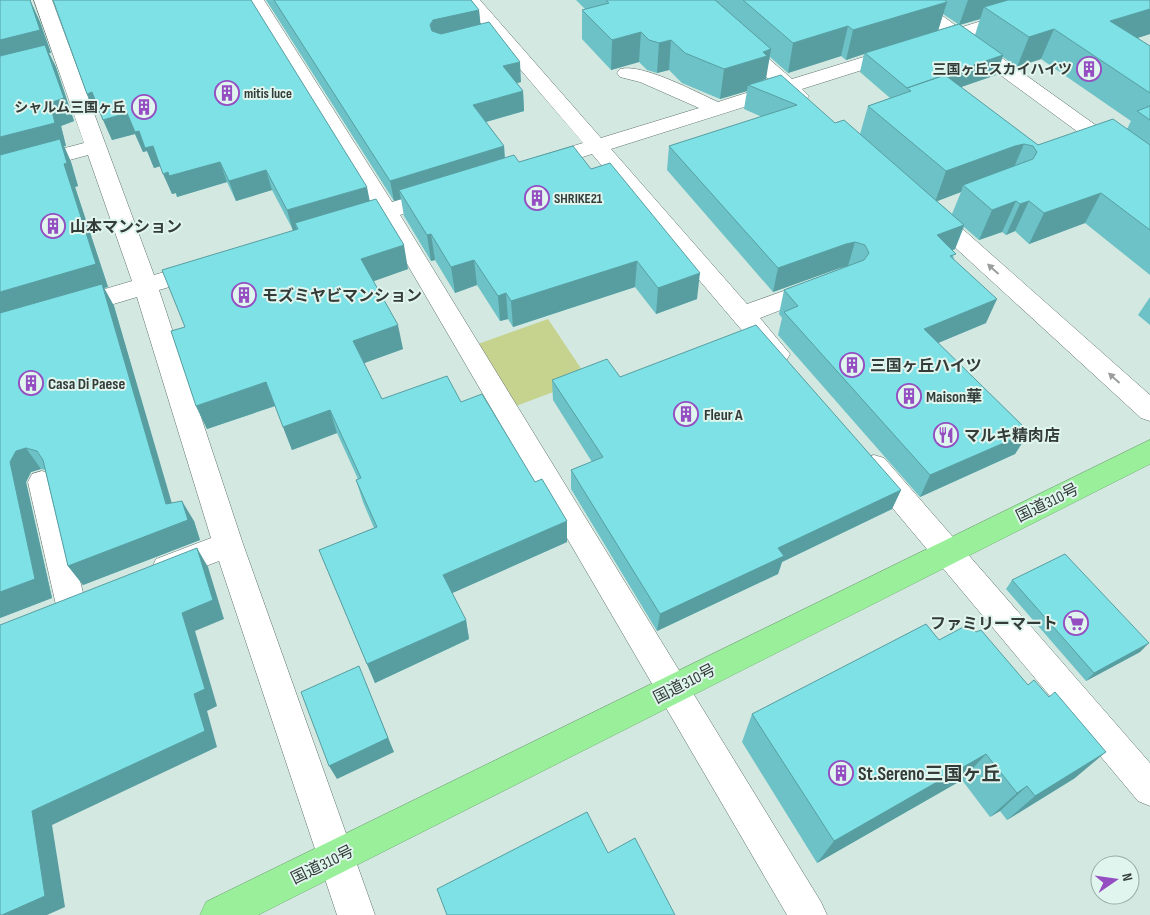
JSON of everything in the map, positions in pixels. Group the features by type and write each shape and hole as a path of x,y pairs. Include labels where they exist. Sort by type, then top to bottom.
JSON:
{"highway":[{"name":"国道310号","path":"219,915 1150,451"}],"street":[{"path":"255,0 387,211 808,915"},
{"path":"470,0 489,34 597,146 794,373"},
{"path":"691,0 816,111"},
{"path":"909,0 1150,174"},
{"path":"520,170 1067,0"},
{"path":"32,1 55,59 96,146 146,287 228,544 356,915"},
{"path":"627,73 647,78 716,108"},
{"path":"0,172 96,146"},
{"path":"332,229 454,191"},
{"path":"933,207 1150,410"},
{"path":"0,329 220,264"},
{"path":"744,314 840,279"},
{"path":"857,446 1150,790"},
{"path":"42,482 71,605"},
{"path":"143,578 228,544"}],"green space":[{"path":"548,319 588,379 516,406 478,344"}],"building":[{"path":"0,0 30,0 40,30 0,40"},
{"path":"53,0 251,0 367,187 287,210 266,170 229,181 220,162 169,176 168,172 163,174 153,146 145,148 139,131 135,132 127,113 103,120 92,92 87,94"},
{"path":"274,0 471,0 479,10 433,20 430,25 432,31 441,34 489,22 520,62 503,66 523,91 473,105 504,146 390,181"},
{"path":"606,0 715,0 771,49 763,52 767,56 724,69 685,53 671,40 659,43 649,40 641,32 612,40 582,10 609,3"},
{"path":"743,0 945,0 947,2 853,30 848,26 793,43"},
{"path":"1008,0 1150,0 1150,9 1110,21 1150,46 1150,93 1054,29 1029,37 984,7"},
{"path":"959,24 1003,55 907,88 865,53"},
{"path":"45,45 64,98 50,103 55,123 0,137 0,56"},
{"path":"781,75 835,123 844,120 964,225 937,235 956,254 950,256 997,299 924,329 1029,432 930,475 784,312 798,306 784,290 864,260 869,253 865,245 855,242 846,244 778,268 669,146 797,105 748,85"},
{"path":"945,75 1038,145 1113,119 1150,145 1150,230 1101,193 1044,213 1029,201 1020,204 1016,201 992,210 963,185 1033,159 1037,152 1033,146 1024,144 1015,146 946,171 868,106 911,91 907,88"},
{"path":"1150,106 1150,120 1137,111"},
{"path":"60,139 67,163 64,164 96,264 0,292 0,155"},
{"path":"573,146 591,169 610,163 700,273 658,288 637,261 511,301 506,293 498,296 474,260 451,267 431,234 427,235 399,190 514,155 519,162"},
{"path":"376,199 404,245 361,259 398,325 353,341 382,399 447,376 461,402 482,394 535,482 542,479 567,521 443,575 466,620 367,664 319,550 377,527 356,480 361,478 330,410 283,427 266,382 196,406 171,331 185,327 162,270 298,229 295,223"},
{"path":"102,284 166,504 182,501 188,520 68,566 43,460 37,451 26,448 16,451 10,462 35,579 0,592 0,313"},
{"path":"756,325 901,490 778,548 784,556 660,614 571,470 603,457 552,380 607,359 620,377"},
{"path":"197,548 213,600 182,613 205,689 194,694 205,731 32,811 45,896 0,915 0,625"},
{"path":"1065,554 1149,643 1094,673 1012,580"},
{"path":"926,624 939,640 969,624 976,632 981,630 1028,685 1034,680 1049,697 1055,692 1106,752 1035,796 1027,786 1017,793 986,754 834,841 752,714"},
{"path":"359,666 388,738 329,766 301,692"},
{"path":"587,812 608,853 635,838 675,915 447,915 437,889"}],"place":[{"name":"三国ヶ丘スカイハイツ","path":"1089,69"},
{"name":"mitis luce","path":"227,93"},
{"name":"シャルム三国ヶ丘","path":"144,107"},
{"name":"SHRIKE21","path":"537,198"},
{"name":"山本マンション","path":"53,226"},
{"name":"モズミヤビマンション","path":"244,295"},
{"name":"三国ヶ丘ハイツ","path":"852,365"},
{"name":"Casa Di Paese","path":"31,383"},
{"name":"Maison華","path":"909,396"},
{"name":"Fleur A","path":"686,414"},
{"name":"マルキ精肉店","path":"946,435"},
{"name":"ファミリーマート","path":"1076,623"},
{"name":"St.Sereno三国ヶ丘","path":"841,773"}]}
